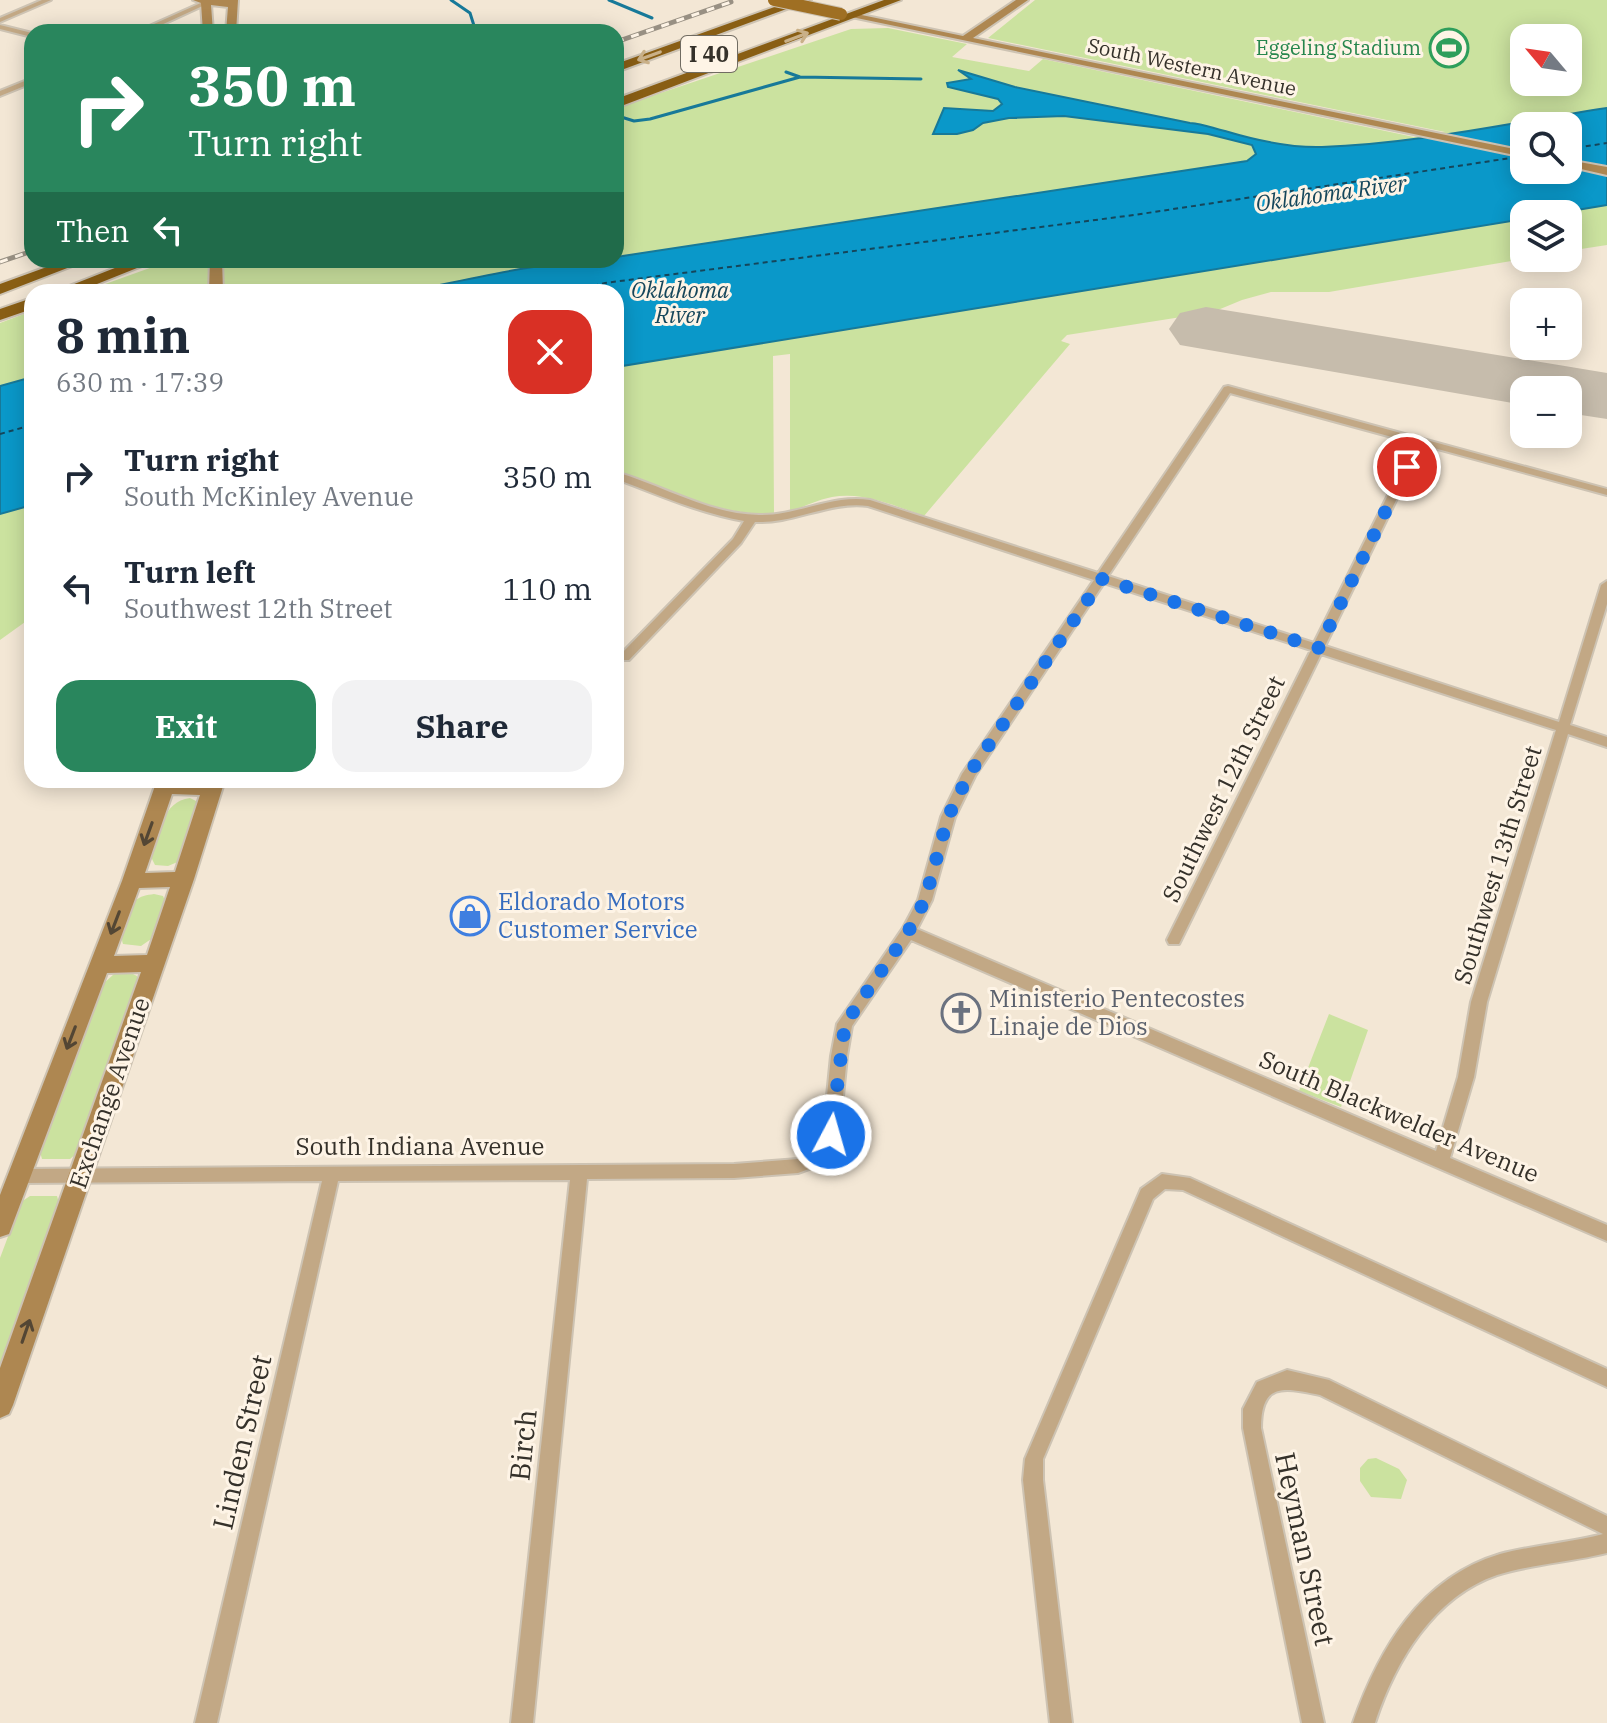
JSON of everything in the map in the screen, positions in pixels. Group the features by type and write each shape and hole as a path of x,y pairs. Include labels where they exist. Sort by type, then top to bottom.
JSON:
{"highway":[{"name":"I 40","path":"624,65 805,0"},
{"path":"802,19 895,0"},
{"path":"624,101 845,11"},
{"path":"0,289 58,268"},
{"path":"84,284 127,268"},
{"path":"0,315 24,306"}],"main road":[{"name":"South Western Avenue","path":"774,0 845,11 1510,151"},
{"path":"971,40 999,24 1004,15 1023,0"},
{"path":"207,24 206,1 233,2 232,24"},
{"path":"1582,166 1607,171"},
{"path":"0,1226 165,788"},
{"name":"Exchange Avenue","path":"0,1404 155,963 213,788"},
{"path":"132,881 184,879"},
{"path":"99,965 155,963"}],"street":[{"path":"0,20 48,0"},
{"path":"157,24 206,1"},
{"path":"0,27 24,33"},
{"path":"0,94 24,84"},
{"path":"908,932 925,900 948,817 969,774 1228,389 1607,492"},
{"name":"Southwest 12th Street","path":"1174,940 1420,441"},
{"path":"624,478 716,511 751,519 792,516 834,501 864,502 1607,742"},
{"path":"625,657 737,541 751,519"},
{"name":"Southwest 13th Street","path":"1441,1161 1466,1077 1479,1002 1607,585"},
{"name":"South Indiana Avenue","path":"19,1176 579,1172 790,1168 805,1164 817,1155 831,1135 845,1024 908,932"},
{"name":"South Blackwelder Avenue","path":"908,932 1607,1233"},
{"name":"Birch","path":"522,1723 579,1172"},
{"name":"Linden Street","path":"206,1723 332,1173"},
{"path":"1061,1723 1033,1480 1034,1459 1147,1194 1162,1181 1184,1183 1607,1378"},
{"name":"Heyman Street","path":"1313,1723 1252,1428 1252,1409 1264,1388 1287,1379 1322,1386 1607,1526"},
{"path":"1364,1723 1381,1675 1395,1652 1412,1628 1447,1593 1494,1566 1607,1543"}],"green space":[{"path":"1035,0 1607,0 1607,245 1582,249 1582,200 1510,200 1510,261 1329,292 1271,292 1213,312 1067,335 1061,341 1070,344 924,516 879,500 855,496 832,497 790,511 790,354 773,356 774,513 734,511 714,506 624,474 624,284 105,284 150,268 624,268 624,105 851,29 888,28 967,44 952,57 1029,71 1043,59 1414,137 1445,132 988,38"},
{"path":"24,314 24,623 0,640 0,323"},
{"path":"190,798 198,802 180,861 168,866 155,865 151,857 167,812 181,800"},
{"path":"154,894 163,896 166,903 154,937 141,946 123,944 123,928 132,905 139,898"},
{"path":"131,973 137,976 137,985 77,1153 70,1159 42,1159 40,1152 103,984 114,974"},
{"path":"1329,1014 1368,1030 1341,1107 1299,1091"},
{"path":"30,1196 57,1196 59,1203 0,1368 0,1258 21,1202"},
{"path":"1376,1458 1399,1469 1407,1480 1401,1499 1371,1497 1360,1481 1360,1468 1368,1459"}],"water":[{"name":"Oklahoma River","path":"958,70 1015,87 1200,124 1261,140 1310,147 1429,137 1510,124 1510,184 1582,184 1582,112 1607,108 1607,205 1582,209 1582,200 1510,200 1510,221 624,366 624,284 445,284 526,268 624,268 624,256 1247,161 1256,154 1252,145 1208,134 1064,116 1009,118 983,123 973,130 957,134 933,134 944,108 993,111 1002,104 998,99 948,87 947,83 971,79"},
{"path":"24,379 24,507 0,514 0,386"}],"waterway":[{"path":"451,0 470,13 473,24"},
{"path":"609,0 652,18"},
{"path":"786,72 800,77"},
{"path":"624,118 634,121 650,119 800,77"},
{"path":"800,77 921,79"}],"ferry route":[{"path":"1582,147 1607,143"},
{"path":"601,284 1134,215 1510,158"},
{"path":"0,434 24,427"}],"runway":[{"path":"1206,329 1607,396"}],"railway":[{"path":"624,39 731,2"},
{"path":"0,262 24,254"}],"place":[{"name":"Eggeling Stadium","path":"1449,48"},
{"name":"Eldorado Motors Customer Service","path":"470,916"},
{"name":"Ministerio Pentecostes Linaje de Dios","path":"961,1013"}],"route":[{"path":"831,1135 845,1024 908,932 925,900 948,817 969,774 1102,579 1319,648 1407,467"}]}
